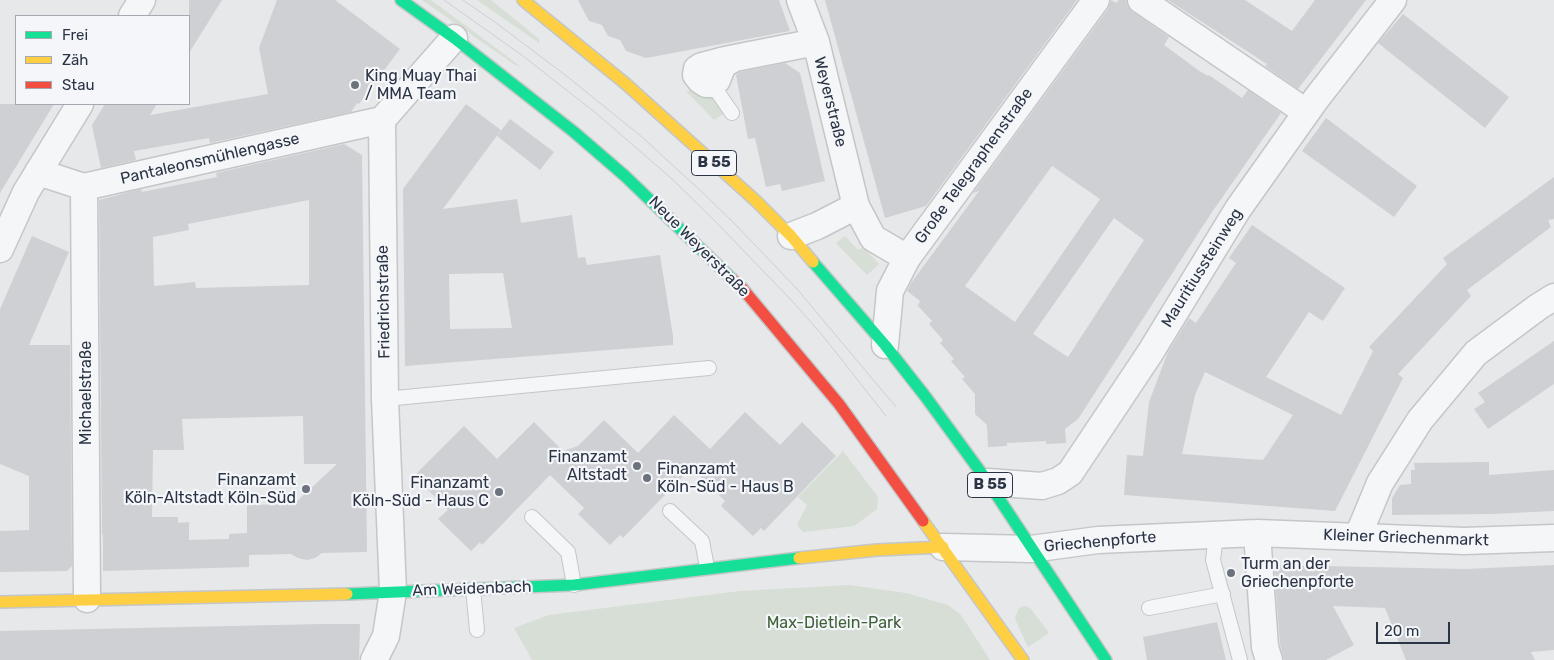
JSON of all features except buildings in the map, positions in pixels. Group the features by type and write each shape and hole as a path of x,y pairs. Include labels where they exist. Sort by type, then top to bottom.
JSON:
{"main road":[{"name":"Neue Weyerstraße","path":"401,0 454,38 574,132 626,176 742,288 840,404 1023,660"},
{"name":"B 55","path":"523,0 626,84 756,201 791,236 885,345 925,396 988,482 1106,660"},
{"name":"Am Weidenbach","path":"0,602 292,596 574,585 707,567 877,550 943,547"}],"street":[{"path":"133,15 142,0"},
{"name":"Weyerstraße","path":"800,0 816,42 856,206 873,238 907,258"},
{"name":"Große Telegraphenstraße","path":"885,345 890,291 907,258 1096,0"},
{"path":"1141,0 1306,112"},
{"name":"Mauritiussteinweg","path":"988,482 1042,486 1058,481 1070,473 1150,353 1238,209 1306,112 1393,0"},
{"path":"382,120 454,38"},
{"path":"697,78 697,69 702,66 816,42"},
{"path":"2,242 32,182 79,105"},
{"name":"Pantaleonsmühlengasse","path":"84,187 382,120"},
{"name":"Friedrichstraße","path":"374,660 386,636 393,592 385,399 382,120"},
{"path":"0,198 32,182 84,187"},
{"name":"Michaelstraße","path":"84,187 87,599"},
{"path":"791,236 817,226 856,206"},
{"path":"1358,536 1380,483 1420,420 1476,352 1554,297"},
{"path":"1257,533 1265,647 1269,660"},
{"name":"Griechenpforte","path":"943,547 1031,548 1098,540 1257,533"},
{"name":"Kleiner Griechenmarkt","path":"1257,533 1464,541 1554,538"}],"lane":[{"path":"697,78 732,113"},
{"path":"385,399 709,368"},
{"path":"670,511 702,541 707,567"},
{"path":"532,517 568,552 574,585"},
{"path":"1216,535 1213,560 1240,660"},
{"path":"473,589 477,630"},
{"path":"1150,608 1223,594"}],"green space":[{"path":"422,0 431,0 520,66 515,65"},
{"path":"477,0 491,0 539,39 539,43"},
{"path":"697,90 711,96 725,113 714,120 686,91"},
{"path":"845,236 858,250 863,247 879,264 867,275 836,243"},
{"path":"843,451 878,497 877,509 854,526 803,532 797,525 807,505 798,497"},
{"name":"Max-Dietlein-Park","path":"849,585 906,593 948,605 961,615 990,660 532,660 514,628 549,615 740,591"},
{"path":"1025,606 1030,608 1049,633 1028,647 1015,619 1018,610"}],"tram line":[{"path":"444,0 523,56 597,114 671,178 794,303 823,336 886,416"},
{"path":"463,0 569,78 642,137 703,193 797,289 896,407"}],"traffic: fast":[{"path":"401,0 454,38 574,132 625,176 732,279"},
{"path":"813,262 885,345 925,396 988,482 1106,660"},
{"path":"347,594 574,585 799,558"}],"traffic: slow":[{"path":"523,0 626,84 756,201 791,236 813,262"},
{"path":"923,521 1023,660"},
{"path":"799,558 877,550 943,547"},
{"path":"0,602 347,594"}],"traffic: jam":[{"path":"732,279 742,288 839,404 923,521"}],"place":[{"name":"King Muay Thai / MMA Team","path":"355,85"},
{"name":"Finanzamt Altstadt","path":"637,466"},
{"name":"Finanzamt Köln-Süd - Haus B","path":"647,478"},
{"name":"Finanzamt Köln-Altstadt Köln-Süd","path":"306,489"},
{"name":"Finanzamt Köln-Süd - Haus C","path":"499,492"},
{"name":"Turm an der Griechenpforte","path":"1231,573"}]}
